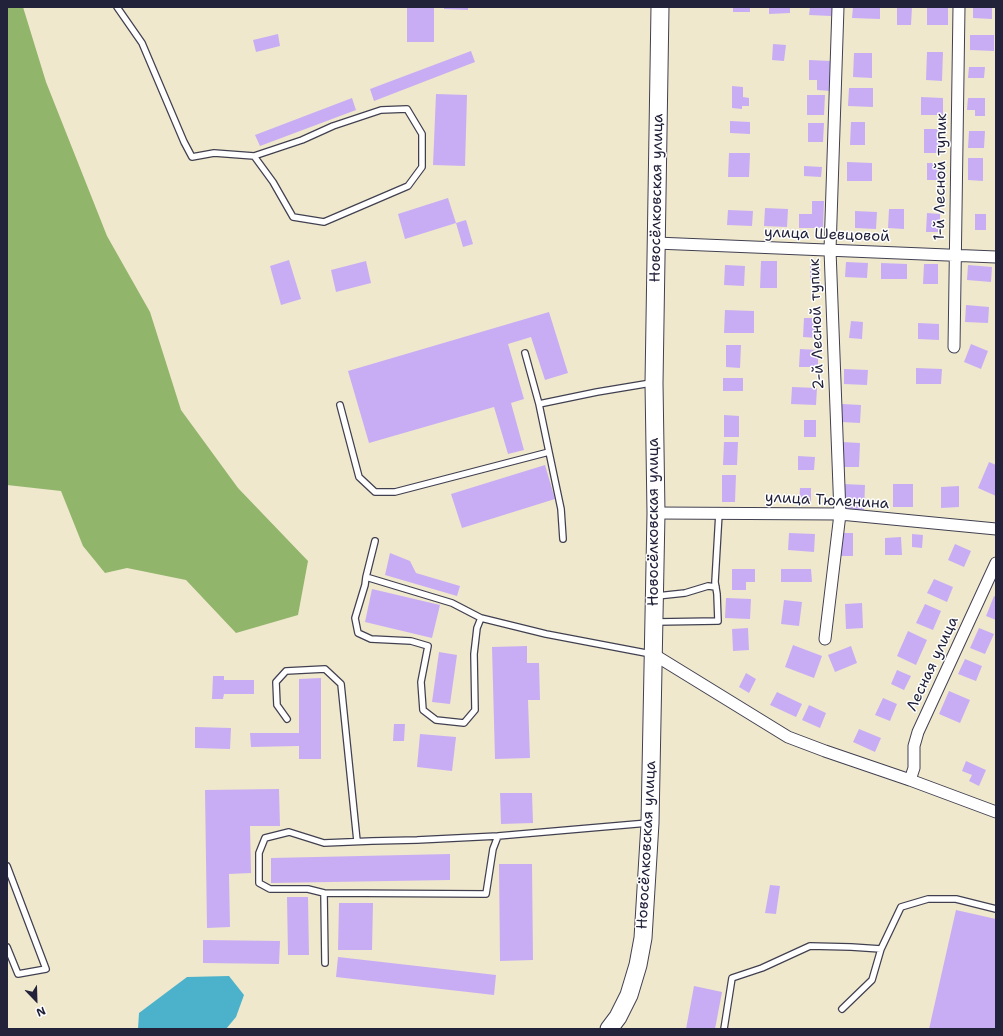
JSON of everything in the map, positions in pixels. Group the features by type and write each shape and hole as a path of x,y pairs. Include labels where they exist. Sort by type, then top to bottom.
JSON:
{"main road":[{"name":"Новосёлковская улица","path":"609,1029 618,1017 629,995 638,965 643,938 650,823 656,513 654,382 660,7"}],"street":[{"name":"2-й Лесной тупик","path":"825,639 840,514 830,250 838,7"},
{"name":"1-й Лесной тупик","path":"954,347 959,7"},
{"name":"улица Шевцовой","path":"656,243 996,257"},
{"name":"улица Тюленина","path":"656,513 840,514 996,529"},
{"name":"Лесная улица","path":"910,780 914,768 914,746 918,732 996,563"},
{"path":"653,654 788,737 996,812"}],"lane":[{"path":"117,7 142,43 184,142 192,156 214,153 254,156 302,140 333,126 381,110 407,109 422,134 422,167 408,186 324,222 293,217 273,182 254,156"},
{"path":"525,353 539,404 561,509 563,539"},
{"path":"539,404 654,382"},
{"path":"340,405 359,477 375,492 394,492 549,452"},
{"path":"654,622 718,620 715,582 719,513"},
{"path":"375,541 365,585 355,618 358,634 371,639 411,641 428,646 421,682 423,710 436,720 464,724 475,710 474,654 477,628 481,618"},
{"path":"366,577 452,603 481,618 546,634 653,654"},
{"path":"654,596 685,593 708,586 716,587"},
{"path":"287,719 277,706 276,682 286,671 325,669 341,684 357,841"},
{"path":"498,836 493,849 486,894 324,893 308,889 270,889 260,883 259,853 265,838 289,832 324,843 498,836 650,823"},
{"path":"7,866 46,969 18,974 7,947"},
{"path":"324,893 325,963"},
{"path":"842,1009 872,980 880,949 901,907 928,899 956,899 996,909"},
{"path":"724,1029 732,978 762,968 810,946 880,949"}],"green space":[{"path":"7,7 23,7 46,82 107,236 150,312 181,410 238,488 308,561 298,615 236,633 186,580 127,568 105,573 83,546 61,491 7,485"}],"water":[{"path":"229,976 244,995 236,1017 226,1029 138,1029 139,1013 187,977"}],"building":[{"path":"407,7 434,7 434,42 407,42"},
{"path":"444,7 468,7 468,10 444,9"},
{"path":"733,7 750,7 750,12 733,12"},
{"path":"769,7 790,7 790,13 769,14"},
{"path":"810,7 832,7 831,16 809,15"},
{"path":"853,7 880,7 880,19 852,18"},
{"path":"897,7 912,7 911,25 897,25"},
{"path":"927,7 948,7 948,25 927,25"},
{"path":"973,8 992,8 992,19 973,18"},
{"path":"278,34 280,46 256,52 253,40"},
{"path":"970,35 994,35 994,51 970,50"},
{"path":"773,44 786,45 784,61 772,60"},
{"path":"471,51 475,62 374,101 370,89"},
{"path":"927,52 943,52 942,81 926,80"},
{"path":"854,53 872,53 872,78 853,77"},
{"path":"809,60 831,61 830,91 817,90 817,80 809,80"},
{"path":"969,67 985,67 984,78 968,78"},
{"path":"732,86 743,87 743,97 749,98 749,106 742,106 742,109 732,108"},
{"path":"849,88 873,88 873,107 848,106"},
{"path":"436,94 467,95 465,166 433,165"},
{"path":"807,95 825,95 824,115 807,115"},
{"path":"921,97 943,98 943,115 921,115"},
{"path":"352,98 356,110 260,146 255,135"},
{"path":"968,98 985,98 985,116 975,116 975,110 967,110"},
{"path":"730,121 750,122 750,134 730,133"},
{"path":"851,122 865,122 865,145 850,145"},
{"path":"808,123 824,123 823,142 808,142"},
{"path":"924,129 942,129 941,153 924,153"},
{"path":"969,131 985,131 984,148 968,148"},
{"path":"729,153 750,153 749,177 728,177"},
{"path":"968,158 983,158 983,181 968,180"},
{"path":"847,162 872,163 872,181 847,181"},
{"path":"927,163 942,163 942,180 927,180"},
{"path":"804,166 822,167 821,177 804,176"},
{"path":"448,198 456,223 405,239 398,214"},
{"path":"812,201 824,201 823,228 799,228 799,214 812,214"},
{"path":"765,208 788,209 787,227 764,226"},
{"path":"889,209 904,209 904,229 888,228"},
{"path":"728,210 753,211 752,226 727,225"},
{"path":"855,211 877,212 876,229 855,228"},
{"path":"927,213 940,214 940,232 926,232"},
{"path":"975,214 986,214 986,230 975,230"},
{"path":"466,220 473,244 463,247 456,223"},
{"path":"289,260 301,299 281,305 270,266"},
{"path":"366,261 371,283 336,292 331,270"},
{"path":"761,261 777,261 777,288 760,288"},
{"path":"846,262 868,263 867,278 845,277"},
{"path":"881,263 907,264 907,279 881,279"},
{"path":"810,264 820,264 820,280 810,280"},
{"path":"924,264 938,264 938,284 923,284"},
{"path":"725,265 745,266 744,286 724,285"},
{"path":"968,265 992,267 991,282 967,280"},
{"path":"966,305 989,307 988,323 965,322"},
{"path":"725,310 754,311 754,333 724,333"},
{"path":"549,312 568,373 545,380 531,337 508,344 524,399 511,403 524,450 508,454 494,407 369,443 348,371"},
{"path":"804,318 818,318 817,338 803,337"},
{"path":"851,321 863,322 862,339 849,338"},
{"path":"918,323 939,324 939,340 918,339"},
{"path":"971,344 988,351 981,369 964,362"},
{"path":"726,345 741,345 740,368 726,367"},
{"path":"800,349 818,350 818,367 799,367"},
{"path":"916,368 942,369 941,384 916,384"},
{"path":"844,369 868,370 867,385 844,384"},
{"path":"723,378 743,378 743,391 723,391"},
{"path":"792,387 817,388 816,405 791,404"},
{"path":"842,404 861,405 860,423 841,422"},
{"path":"724,415 739,416 739,437 724,437"},
{"path":"804,420 816,420 816,437 804,437"},
{"path":"724,442 738,442 737,465 723,465"},
{"path":"842,442 860,443 859,467 841,467"},
{"path":"798,456 815,457 814,470 798,470"},
{"path":"989,462 996,465 996,496 978,488"},
{"path":"545,465 555,499 462,528 451,494"},
{"path":"722,475 736,475 735,502 722,502"},
{"path":"843,484 865,485 864,511 842,510"},
{"path":"893,484 913,484 913,507 893,507"},
{"path":"959,486 959,507 941,508 941,487"},
{"path":"800,488 811,488 811,505 799,505"},
{"path":"789,533 815,534 814,552 788,550"},
{"path":"839,533 853,533 853,556 839,556"},
{"path":"912,534 923,535 922,548 912,547"},
{"path":"901,537 902,555 885,555 885,538"},
{"path":"955,544 971,551 964,567 948,560"},
{"path":"390,553 410,561 416,573 460,586 457,596 385,575"},
{"path":"732,569 755,569 755,582 746,582 746,590 732,590"},
{"path":"781,569 811,569 812,582 781,582"},
{"path":"934,579 953,587 947,602 927,593"},
{"path":"372,589 440,605 432,638 365,622"},
{"path":"994,596 996,597 996,620 986,616"},
{"path":"726,598 751,599 750,619 725,618"},
{"path":"784,600 802,602 799,626 781,624"},
{"path":"862,603 863,628 846,629 845,604"},
{"path":"925,604 941,611 933,630 916,623"},
{"path":"748,628 749,650 733,651 732,629"},
{"path":"979,628 994,634 985,654 970,648"},
{"path":"908,631 927,640 916,665 897,656"},
{"path":"793,645 822,656 814,678 785,667"},
{"path":"527,646 527,663 539,663 540,700 528,700 530,758 495,759 492,647"},
{"path":"851,646 857,663 835,672 828,655"},
{"path":"439,652 457,655 450,704 432,702"},
{"path":"965,659 982,666 976,681 958,674"},
{"path":"897,670 911,676 904,690 891,684"},
{"path":"746,673 756,679 749,693 739,687"},
{"path":"213,676 224,676 224,680 254,680 254,694 224,694 223,699 212,699"},
{"path":"321,678 321,759 299,759 299,746 251,747 250,733 299,733 299,679"},
{"path":"949,691 970,700 960,723 939,714"},
{"path":"777,692 802,704 796,717 770,705"},
{"path":"883,698 897,704 890,721 875,715"},
{"path":"809,705 826,713 820,728 802,720"},
{"path":"394,724 405,724 404,741 393,741"},
{"path":"195,727 231,728 230,749 195,748"},
{"path":"859,729 881,738 875,752 853,742"},
{"path":"420,734 456,737 452,771 417,767"},
{"path":"966,761 986,770 979,786 969,781 972,775 962,771"},
{"path":"279,789 280,826 250,826 251,873 229,874 230,927 207,928 205,790"},
{"path":"500,793 532,793 533,823 501,824"},
{"path":"450,854 450,880 271,883 271,858"},
{"path":"499,864 532,864 533,960 500,961"},
{"path":"770,885 780,886 776,914 765,913"},
{"path":"287,897 308,897 309,955 288,955"},
{"path":"339,903 373,903 372,950 338,950"},
{"path":"956,910 996,919 996,1029 929,1029"},
{"path":"203,940 280,941 279,964 203,963"},
{"path":"338,957 496,975 494,995 336,977"},
{"path":"694,986 722,992 715,1029 686,1029"}]}
